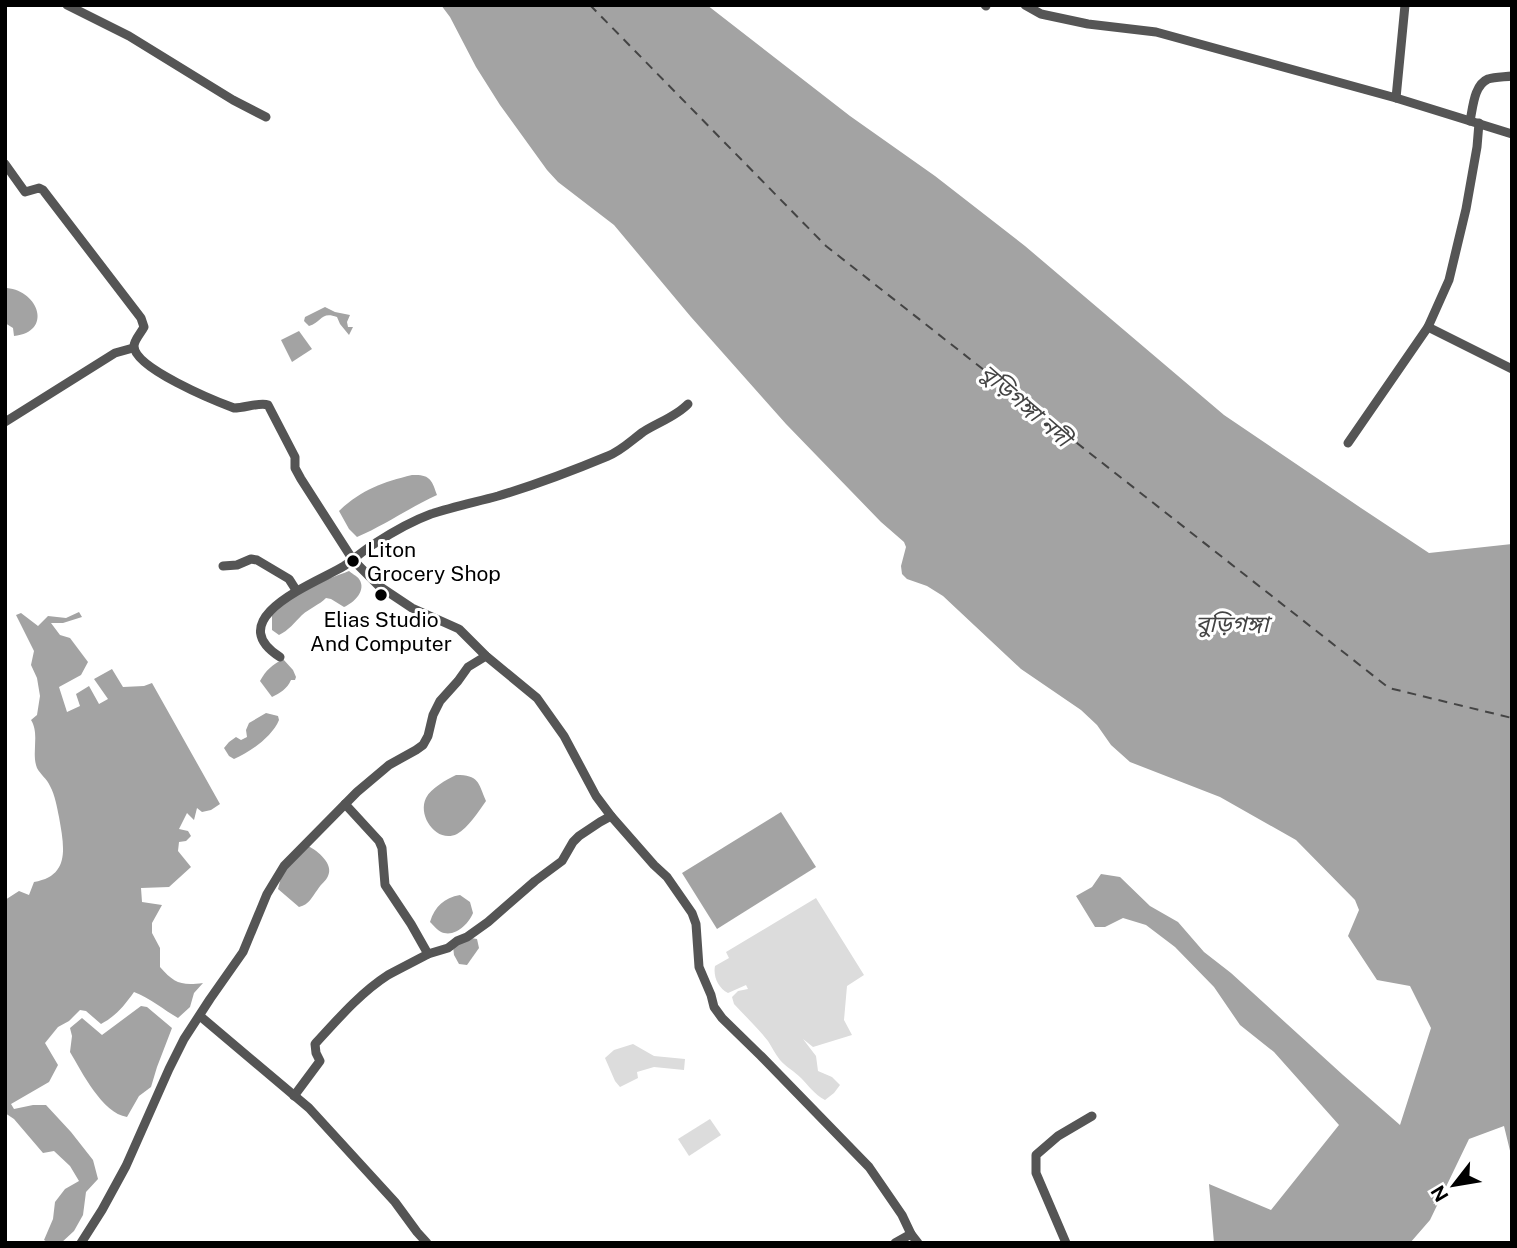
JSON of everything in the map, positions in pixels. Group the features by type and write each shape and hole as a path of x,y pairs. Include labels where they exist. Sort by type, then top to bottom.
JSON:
{"street":[{"path":"67,5 129,36 233,100 266,117"},
{"path":"1025,5 1041,14 1088,24 1156,32 1396,98 1512,134"},
{"path":"1396,98 1405,5"},
{"path":"1348,443 1428,327 1449,280 1477,147 1476,93 1480,85 1488,79 1512,76"},
{"path":"5,164 25,192 39,188 43,190 141,318 144,327 133,348 137,355 159,373 218,402 234,408 264,403 268,405 295,457 295,468 300,479 353,560 387,592 412,608 459,629 486,656 537,698 564,736 588,783 611,816 653,865 667,877 691,913 696,924 699,967 714,1007 869,1167 918,1243"},
{"path":"1428,327 1512,369"},
{"path":"5,422 115,353 133,348"},
{"path":"280,657 272,652 261,637 260,630 272,607 296,590 334,572 374,544 430,514 521,488 610,456 688,404"},
{"path":"223,566 257,560 289,579 296,590"},
{"path":"81,1243 103,1210 126,1166 184,1039 243,952 267,894 284,866 345,804 389,765 422,745 428,736 440,701 468,667 486,656"},
{"path":"345,804 379,841 385,885 428,954"},
{"path":"294,1096 320,1062 315,1044 367,991 387,976 428,954 449,948 488,922 562,861 579,836 611,816"},
{"path":"200,1016 309,1108 395,1202 427,1243"},
{"path":"1066,1243 1035,1173 1036,1155 1058,1136 1092,1116"},
{"path":"895,1243 911,1234"}],"shaded area":[{"path":"816,898 864,975 847,986 844,1020 852,1035 813,1047 803,1039 816,1056 818,1071 832,1077 840,1085 825,1100 778,1058 764,1036 734,1004 732,997 738,991 748,989 746,985 728,993 719,985 715,970 715,966 729,958 726,952"},
{"path":"633,1044 654,1056 685,1059 684,1070 654,1067 637,1072 638,1078 620,1087 605,1058 614,1050"},
{"path":"710,1119 721,1135 689,1156 678,1139"}],"water":[{"name":"বুড়িগঙ্গা","path":"441,5 707,5 1025,246 1224,415 1361,508 1429,553 1512,544 1512,1159 1504,1126 1469,1139 1430,1220 1410,1243 1214,1243 1209,1184 1271,1210 1339,1125 1274,1052 1240,1025 1214,987 1175,947 1146,925 1123,918 1105,927 1095,927 1076,896 1092,887 1101,874 1120,877 1150,906 1178,922 1204,952 1231,973 1400,1125 1431,1028 1410,986 1377,980 1348,936 1359,910 1355,900 1296,840 1220,797 1130,762 1111,745 1097,725 1081,710 1021,669 943,596 902,574 901,566 906,547 904,542 881,522 786,424 614,225 558,182 547,170 500,105"},
{"path":"7,288 27,296 34,303 37,320 34,327 26,333 14,336 13,328 5,323"},
{"path":"325,307 350,315 348,327 353,327 349,335 337,317 328,315 309,326 304,321 305,317"},
{"path":"299,331 312,349 292,362 281,340"},
{"path":"412,475 429,479 437,495 357,537 349,529 339,511 347,504 373,488"},
{"path":"349,571 361,583 360,592 352,602 344,607 326,598 283,633 279,635 272,630 272,613 288,599"},
{"path":"79,612 82,617 63,623 51,623 60,635 70,638 88,662 81,675 59,687 67,712 80,706 76,694 89,686 99,704 108,699 94,679 112,669 123,687 152,683 220,804 202,812 197,808 194,820 187,813 179,829 188,831 191,836 186,841 179,842 178,851 191,867 169,887 141,888 142,902 162,905 152,923 152,933 160,948 160,967 178,982 203,983 194,993 190,1007 178,1018 134,992 111,1018 101,1024 86,1011 80,1010 58,1027 45,1043 58,1065 49,1082 11,1104 14,1109 46,1105 93,1160 98,1179 86,1192 83,1215 74,1231 61,1243 49,1243 44,1240 53,1219 55,1202 65,1189 79,1181 70,1166 54,1151 43,1153 14,1119 5,1113 5,900 19,891 29,895 34,882 46,879 54,873 62,858 63,849 55,797 35,762 35,731 31,720 37,715 40,696 37,678 31,665 34,651 16,615 21,613 38,626 48,616 66,618"},
{"path":"283,659 296,677 272,697 260,681 270,668"},
{"path":"266,713 278,716 279,720 271,732 247,752 234,759 229,756 224,748 229,742 236,737 241,740 247,737 249,723"},
{"path":"456,775 469,776 477,781 486,801 461,831 450,836 442,835 431,827 424,813 424,805 431,791"},
{"path":"781,812 816,867 717,929 682,873"},
{"path":"308,846 324,858 329,871 310,900 299,907 278,889 283,870"},
{"path":"460,895 470,902 473,913 458,931 442,932 430,922 432,916 437,907 449,898"},
{"path":"471,938 477,939 479,948 467,965 459,964 453,946"},
{"path":"141,1006 147,1007 172,1028 151,1087 139,1096 127,1117 109,1108 87,1080 70,1052 70,1028 82,1018 102,1035"}],"ferry route":[{"path":"590,5 826,246 1389,688 1512,718"}],"place":[{"name":"Liton Grocery Shop","path":"353,561"},
{"name":"Elias Studio And Computer","path":"381,595"}],"water label":[{"name":"বুড়িগঙ্গা নদী","path":"1026,405"}]}
